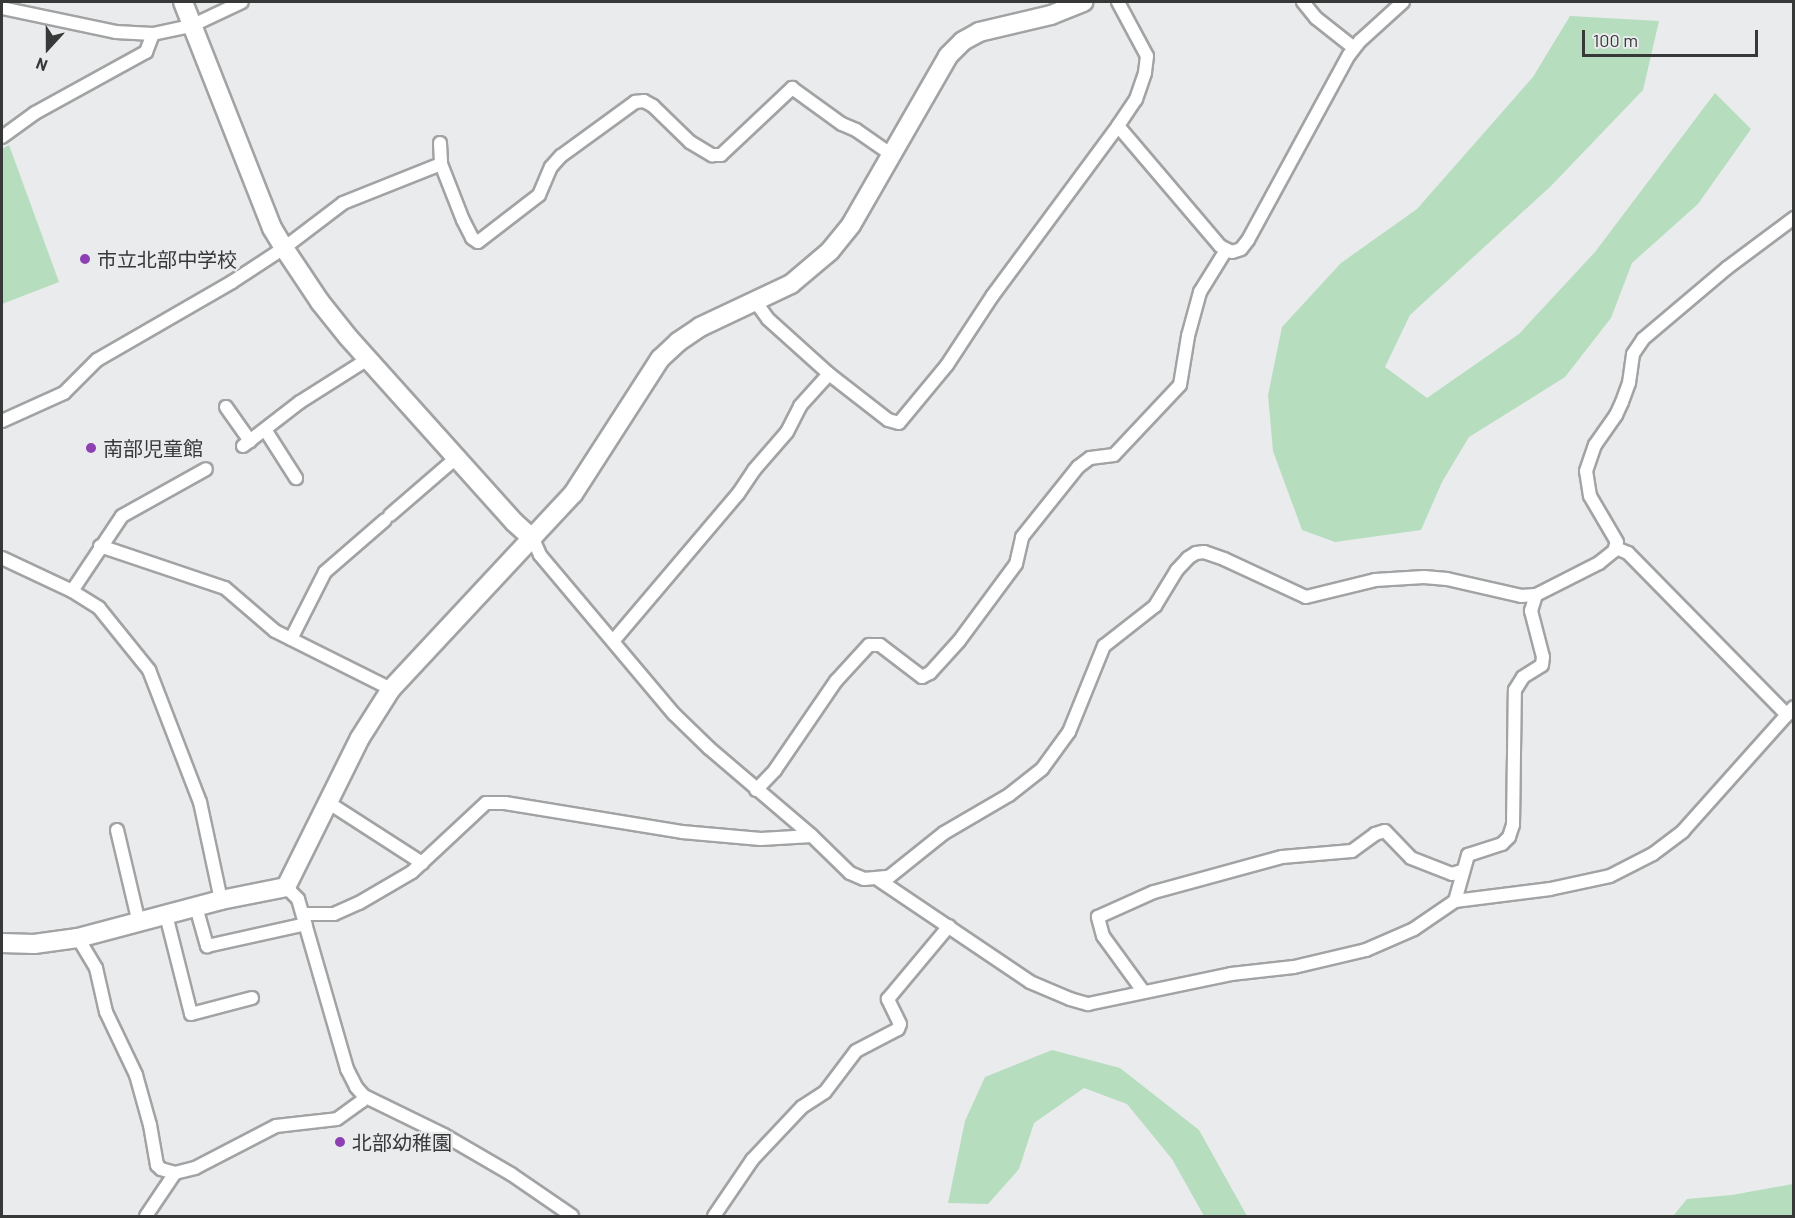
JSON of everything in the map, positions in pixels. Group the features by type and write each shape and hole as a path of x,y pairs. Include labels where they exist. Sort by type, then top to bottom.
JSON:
{"street":[{"path":"183,2 272,228 320,302 456,459 533,539 540,555 614,640 674,714 756,790 812,836 850,873 864,879 879,880 898,872 944,833 1009,795 1042,769 1069,732 1104,646 1149,612 1177,570 1188,558 1197,553 1204,552 1224,558 1306,597 1315,597 1376,580 1424,577 1447,579 1521,596 1536,595 1599,563 1616,548 1617,538 1590,496 1586,471 1595,445 1616,415 1622,402 1629,383 1633,354 1643,339 1727,268 1794,218"},
{"path":"2,8 116,32 153,34 191,26 242,2"},
{"path":"286,887 360,738 391,689 573,494 660,359 678,342 700,327 791,284 830,251 850,225 948,56 963,41 979,32 1051,15 1084,2"},
{"path":"755,301 768,319 829,374 888,420 894,423 904,420 947,365 993,295 1118,126 1138,92 1147,56 1118,2"},
{"path":"1304,2 1316,18 1354,48"},
{"path":"1118,126 1226,249 1236,252 1248,240 1354,48 1402,2"},
{"path":"2,137 35,113 146,52 153,34"},
{"path":"440,143 441,164 463,220 472,238 478,242 539,195 551,167 561,156 635,102 644,101 653,106 690,142 712,155 721,155 792,88 842,124 892,155"},
{"path":"2,421 64,393 97,360 232,282 284,248 343,203 441,164"},
{"path":"756,790 776,770 836,681 869,645 880,645 922,677 930,673 959,641 1016,564 1022,537 1077,467 1090,458 1114,455 1180,385 1188,336 1200,292 1226,249"},
{"path":"226,407 246,444 266,431 300,402 368,359"},
{"path":"614,640 738,494 754,470 787,432 800,406 829,374"},
{"path":"266,431 296,478"},
{"path":"291,639 325,572 456,459"},
{"path":"72,591 122,516 206,469"},
{"path":"100,546 225,588 275,630 391,689"},
{"path":"879,880 1030,982 1088,1004 1231,974 1294,967 1366,950 1414,929 1455,901 1587,882 1610,876 1653,854 1683,831 1790,711 1628,553 1616,548"},
{"path":"2,558 72,591 99,608 149,670 200,802 221,900"},
{"path":"1455,901 1468,855 1502,844 1509,837 1513,825 1515,690 1523,677 1542,665 1543,657 1531,612 1536,595"},
{"path":"196,907 207,946 342,910 412,872 486,802 505,803 682,832 761,840 812,836"},
{"path":"328,803 422,863"},
{"path":"117,830 139,923"},
{"path":"1143,991 1103,936 1098,917 1154,892 1282,857 1352,851 1375,834 1385,831 1411,858 1452,874 1462,871"},
{"path":"2,943 34,944 78,938 221,900 286,887"},
{"path":"286,887 298,899 347,1069 356,1087 364,1096 444,1135 511,1174 572,1216"},
{"path":"166,915 191,1014 252,998"},
{"path":"714,1216 752,1160 802,1107 825,1092 856,1051 898,1029 900,1024 888,999 949,926"},
{"path":"78,938 96,968 106,1012 136,1075 158,1165 175,1173 195,1168 276,1126 337,1119 362,1101 364,1096"},
{"path":"146,1216 175,1173"}],"green space":[{"path":"1570,16 1659,21 1643,90 1551,186 1410,315 1385,367 1427,398 1519,334 1595,252 1715,93 1751,129 1698,204 1632,263 1611,318 1565,377 1469,437 1442,482 1421,530 1335,542 1302,530 1273,451 1268,395 1282,327 1341,263 1417,209 1533,77"},
{"path":"9,145 59,282 2,304 2,149"},
{"path":"1052,1050 1120,1068 1199,1130 1247,1216 1204,1216 1172,1159 1127,1104 1084,1088 1034,1123 1019,1169 988,1204 948,1203 965,1121 985,1077"},
{"path":"1793,1184 1793,1216 1673,1216 1687,1199 1732,1195"}],"place":[{"name":"市立北部中学校","path":"85,259"},
{"name":"南部児童館","path":"91,448"},
{"name":"北部幼稚園","path":"340,1142"}]}
